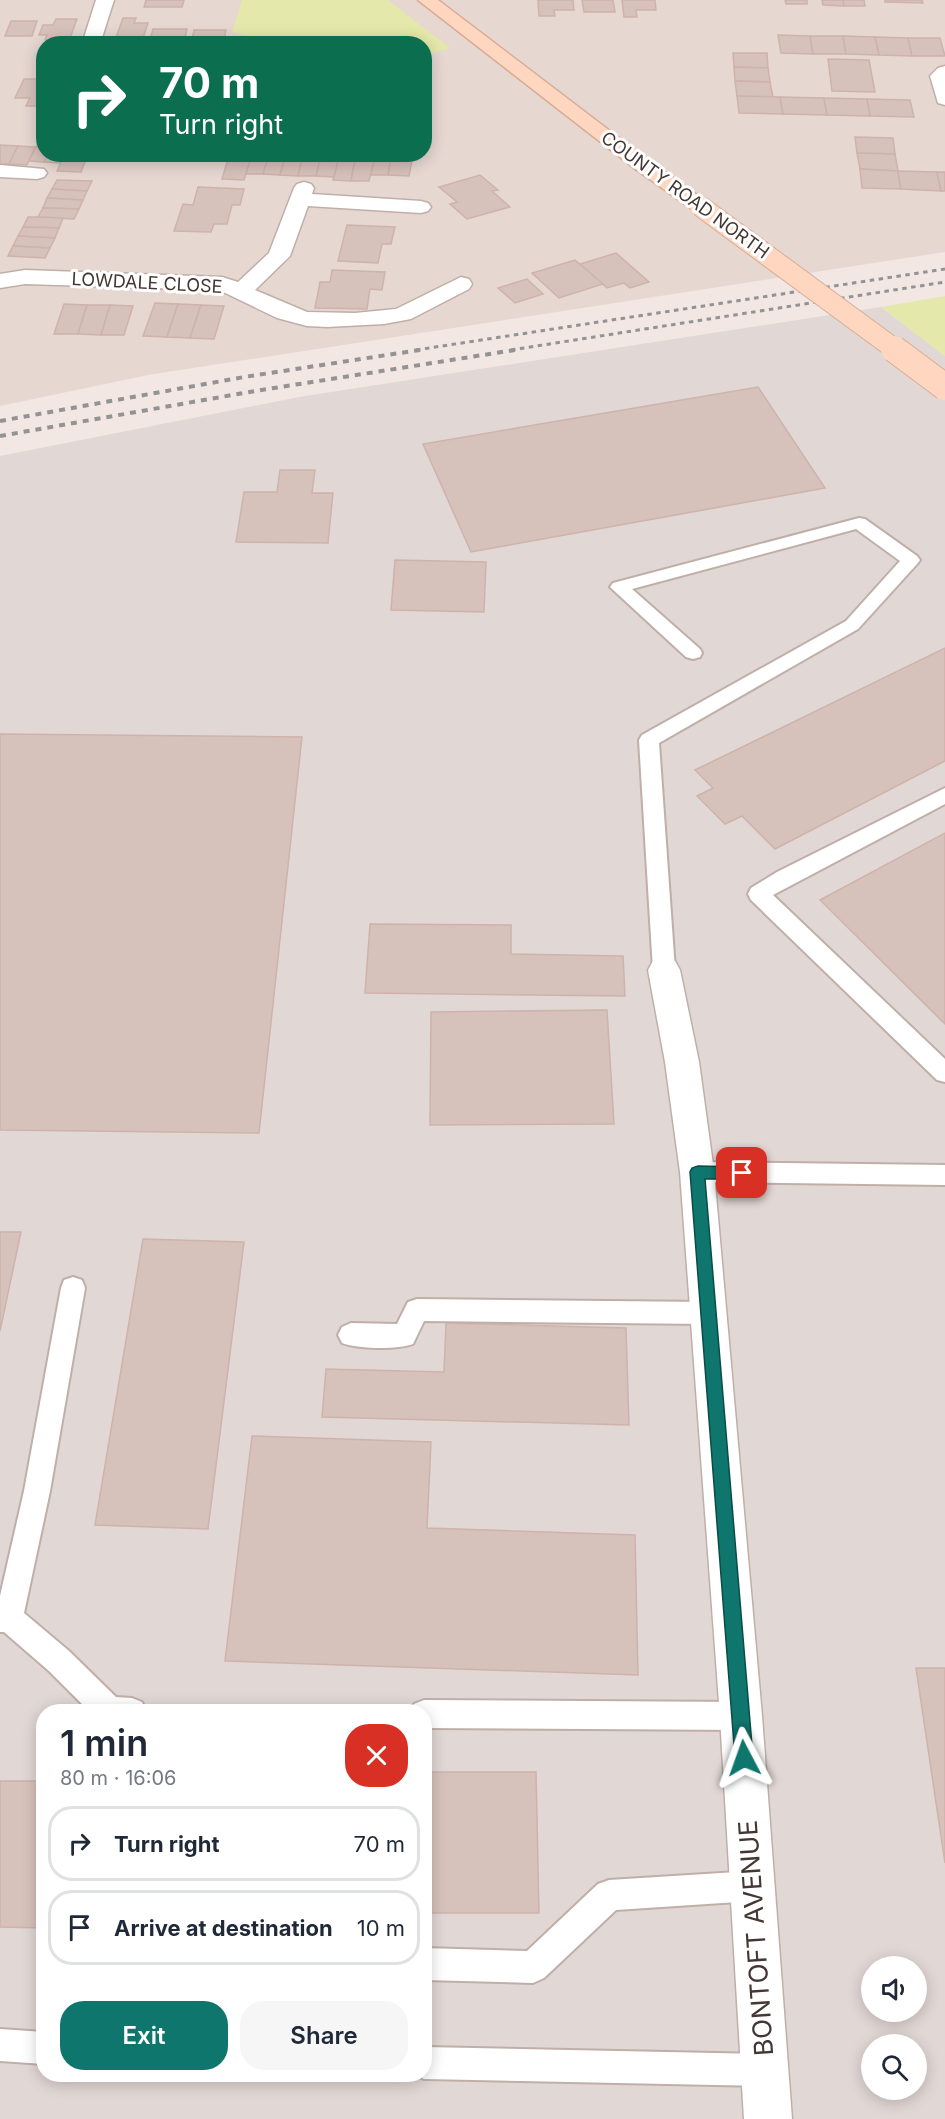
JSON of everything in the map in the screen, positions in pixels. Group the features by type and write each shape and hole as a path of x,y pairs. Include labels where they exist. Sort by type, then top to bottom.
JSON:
{"street":[{"path":"94,36 105,0"},
{"name":"COUNTY ROAD NORTH","path":"427,0 641,164 945,387"},
{"path":"945,72 939,76 945,99"},
{"path":"0,171 37,173"},
{"path":"241,291 279,255 302,193 421,207"},
{"name":"LOWDALE CLOSE","path":"0,281 25,277 222,284 278,310 306,319 339,320 402,314 461,284"},
{"name":"BONTOFT AVENUE","path":"664,970 682,1062 698,1172 707,1313 741,1716 768,2119"}],"lane":[{"path":"664,970 649,740 852,625 911,560 859,523 619,587 693,653"},
{"path":"945,795 784,878 758,894 945,1073"},
{"path":"698,1172 945,1175"},
{"path":"73,1288 37,1491 5,1618 59,1661 103,1704"},
{"path":"351,1335 404,1336 417,1310 707,1313"},
{"path":"432,1714 741,1716"},
{"path":"432,1964 533,1967 609,1895 753,1886"},
{"path":"0,2045 36,2047"},
{"path":"432,2063 764,2070"}],"shaded area":[{"path":"0,0 945,0 945,252 148,375 0,406"},
{"path":"881,307 945,356 945,2119 0,2119 0,456 299,397"}],"green space":[{"path":"242,0 388,0 450,48 432,54 432,36 247,36 232,32"},
{"path":"945,296 945,356 881,307"}],"building":[{"path":"146,0 184,0 182,7 144,7"},
{"path":"538,0 573,0 574,10 554,10 555,16 539,16"},
{"path":"582,0 613,0 615,12 584,12"},
{"path":"622,0 655,0 656,10 636,10 637,17 624,17"},
{"path":"785,0 807,0 807,4 786,4"},
{"path":"822,0 843,0 844,6 823,5"},
{"path":"843,0 864,0 865,6 844,6"},
{"path":"885,0 922,0 923,3 885,2"},
{"path":"123,18 136,18 134,23 148,23 144,36 117,36"},
{"path":"56,19 77,19 71,36 39,35 43,25 53,25"},
{"path":"11,21 37,21 32,36 5,36"},
{"path":"153,29 187,29 185,36 151,36"},
{"path":"194,30 226,30 225,36 193,36"},
{"path":"778,35 810,36 813,54 781,53"},
{"path":"810,36 843,36 846,54 813,54"},
{"path":"843,36 875,37 879,55 846,54"},
{"path":"875,37 908,38 912,56 879,55"},
{"path":"908,38 940,38 945,56 912,56"},
{"path":"733,53 767,53 768,68 734,67"},
{"path":"828,59 869,60 875,92 832,91"},
{"path":"734,67 768,68 770,82 735,81"},
{"path":"24,79 36,79 36,106 26,106 30,98 15,98"},
{"path":"735,81 770,82 773,97 737,96"},
{"path":"737,96 780,97 783,114 739,113"},
{"path":"780,97 824,98 827,115 783,114"},
{"path":"824,98 867,99 870,116 827,115"},
{"path":"867,99 910,100 914,117 870,116"},
{"path":"855,137 893,138 895,154 857,153"},
{"path":"0,145 18,146 9,164 0,164"},
{"path":"18,146 35,147 27,165 9,164"},
{"path":"36,147 36,161 29,161"},
{"path":"857,153 895,154 898,171 860,169"},
{"path":"61,162 85,162 81,172 57,171"},
{"path":"227,162 249,162 244,180 222,179"},
{"path":"249,162 267,162 263,174 246,174"},
{"path":"267,162 284,162 280,175 263,174"},
{"path":"284,162 301,162 298,176 280,175"},
{"path":"301,162 319,162 316,176 298,176"},
{"path":"319,162 338,162 334,177 316,176"},
{"path":"337,162 355,162 351,181 333,180"},
{"path":"355,162 374,162 369,181 351,181"},
{"path":"373,162 390,162 388,175 371,175"},
{"path":"390,162 412,162 409,176 388,175"},
{"path":"860,169 898,171 901,189 862,188"},
{"path":"898,171 937,172 941,191 901,189"},
{"path":"937,172 945,172 945,191 941,191"},
{"path":"480,175 498,190 492,191 510,207 467,219 450,204 457,202 439,187"},
{"path":"57,180 92,181 87,191 52,189"},
{"path":"198,187 244,189 240,205 232,205 227,224 214,224 211,232 174,231 183,204 193,205"},
{"path":"52,189 87,191 83,200 47,198"},
{"path":"47,198 83,200 79,209 43,208"},
{"path":"43,208 79,209 74,219 38,217"},
{"path":"28,217 63,218 59,228 23,227"},
{"path":"347,225 395,227 391,244 382,244 378,263 338,261"},
{"path":"23,227 59,228 55,238 18,236"},
{"path":"18,236 55,238 50,248 13,246"},
{"path":"13,246 50,248 45,258 8,256"},
{"path":"616,253 649,282 630,288 624,283 607,288 580,264"},
{"path":"575,260 603,284 559,298 532,273"},
{"path":"332,270 385,272 382,290 370,289 367,309 315,308 320,282 330,282"},
{"path":"527,279 543,294 515,303 498,288"},
{"path":"155,303 178,304 167,337 143,336"},
{"path":"64,304 87,305 78,334 54,334"},
{"path":"178,304 201,305 190,338 167,337"},
{"path":"87,305 110,305 101,335 78,334"},
{"path":"110,305 133,306 124,335 101,335"},
{"path":"201,305 224,306 214,339 190,338"},
{"path":"758,387 825,488 471,552 423,444"},
{"path":"280,470 315,470 312,493 333,493 328,543 236,542 244,492 277,492"},
{"path":"395,560 486,562 484,612 391,610"},
{"path":"945,648 945,761 775,849 742,816 725,824 697,796 713,788 695,770"},
{"path":"0,734 302,737 259,1133 0,1130"},
{"path":"945,833 945,1024 820,900"},
{"path":"370,924 511,925 511,954 623,956 625,996 365,993"},
{"path":"607,1010 614,1124 430,1125 431,1012"},
{"path":"0,1232 21,1232 0,1331"},
{"path":"143,1239 244,1242 208,1529 95,1525"},
{"path":"446,1323 626,1328 629,1425 322,1417 326,1369 444,1372"},
{"path":"252,1436 431,1442 427,1528 635,1535 638,1675 225,1661"},
{"path":"916,1668 945,1668 945,1863"},
{"path":"432,1772 536,1772 539,1913 432,1913"},
{"path":"0,1781 36,1781 36,1928 0,1927"}],"railway":[{"path":"416,350 945,269"},
{"path":"511,350 945,282"},
{"path":"0,421 244,377 426,349"},
{"path":"0,436 255,391 521,349"}],"route":[{"path":"742,1173 698,1172 707,1313 744,1758"}]}
